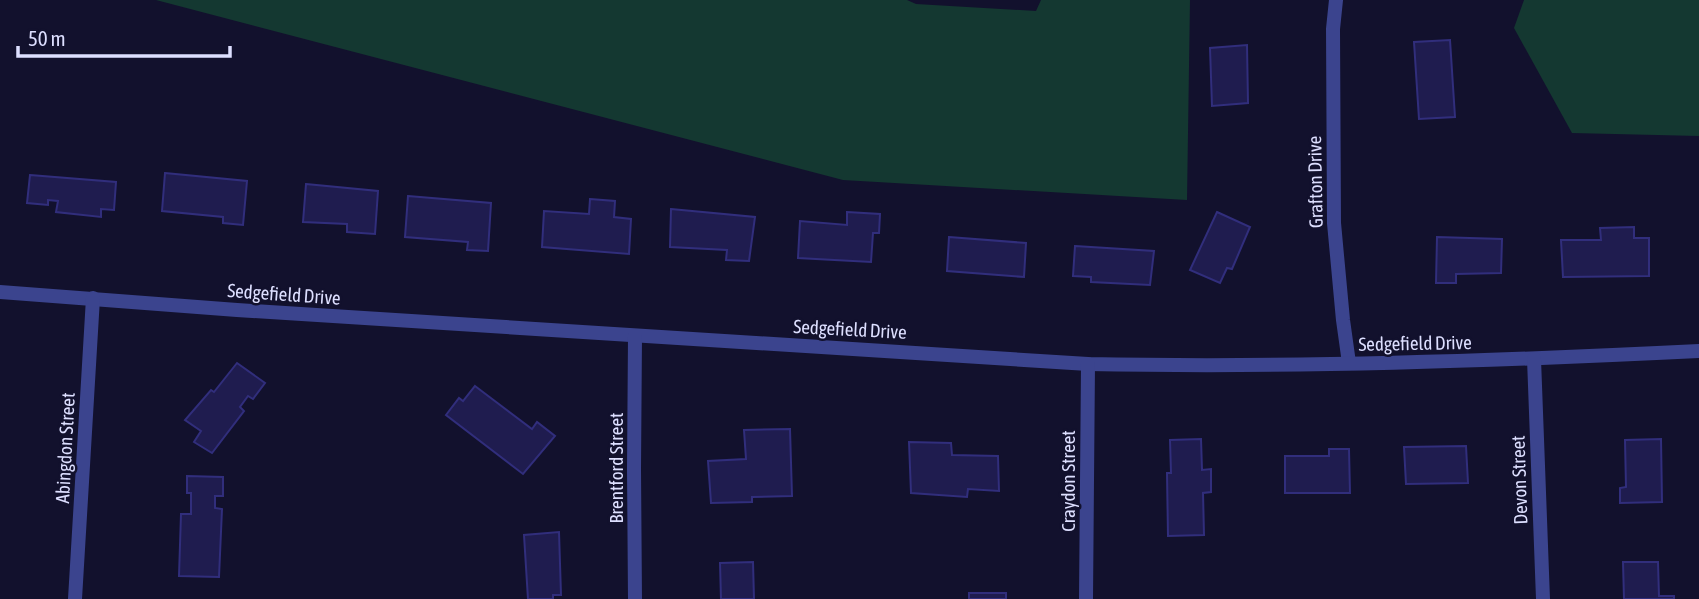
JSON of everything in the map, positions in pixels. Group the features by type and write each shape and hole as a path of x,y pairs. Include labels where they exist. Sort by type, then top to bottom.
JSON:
{"street":[{"name":"Grafton Drive","path":"1336,0 1333,29 1335,223 1349,363"},
{"name":"Sedgefield Drive","path":"0,292 635,337 1088,364 1198,366 1349,363 1534,359 1699,351"},
{"name":"Abingdon Street","path":"75,599 93,298"},
{"name":"Brentford Street","path":"635,337 635,599"},
{"name":"Devon Street","path":"1534,359 1543,599"},
{"name":"Craydon Street","path":"1086,599 1088,364"}],"green space":[{"path":"156,0 907,0 916,4 1036,11 1041,0 1190,0 1187,200 843,180"},
{"path":"1524,0 1699,0 1699,136 1572,133 1514,28"}],"building":[{"path":"1450,40 1455,117 1419,119 1414,42"},
{"path":"1247,45 1248,103 1212,106 1210,48"},
{"path":"165,173 247,181 243,225 223,223 223,217 162,211"},
{"path":"30,175 116,182 114,210 101,209 101,217 56,212 58,201 48,200 48,205 27,203"},
{"path":"306,184 378,191 375,234 347,232 347,224 303,222"},
{"path":"408,196 491,203 488,251 467,250 468,242 405,237"},
{"path":"590,199 615,201 614,217 631,219 629,254 542,247 544,211 589,214"},
{"path":"671,209 755,217 749,261 726,260 727,250 670,247"},
{"path":"847,212 880,214 879,233 873,233 871,262 798,258 800,221 847,225"},
{"path":"1217,212 1250,227 1232,269 1227,268 1220,283 1190,270"},
{"path":"1634,227 1634,238 1649,238 1649,276 1563,277 1561,240 1601,240 1600,228"},
{"path":"949,237 1026,243 1024,277 947,271"},
{"path":"1437,237 1502,239 1501,273 1456,274 1456,283 1436,283"},
{"path":"1075,246 1154,251 1150,285 1091,282 1091,277 1073,276"},
{"path":"237,363 265,383 253,399 248,396 240,407 244,411 212,453 194,442 201,431 185,420 211,390 214,392"},
{"path":"475,386 532,429 537,422 555,436 523,474 446,415 459,398 463,401"},
{"path":"790,429 792,496 752,497 752,502 711,503 708,461 746,459 744,430"},
{"path":"1201,439 1202,470 1211,469 1211,492 1203,493 1204,535 1168,536 1167,473 1171,473 1170,440"},
{"path":"1661,439 1662,502 1620,503 1620,488 1626,487 1625,440"},
{"path":"909,442 951,443 952,455 998,456 999,491 968,489 967,497 911,493"},
{"path":"1466,446 1468,483 1406,484 1404,447"},
{"path":"1329,449 1349,449 1350,493 1285,493 1285,456 1329,456"},
{"path":"187,476 223,477 223,496 215,496 215,508 222,509 219,577 179,576 181,514 191,514 191,493 187,493"},
{"path":"559,532 561,595 553,595 553,599 528,599 524,535"},
{"path":"753,562 754,599 721,599 720,563"},
{"path":"1623,562 1658,562 1659,596 1674,596 1674,599 1624,599"},
{"path":"969,593 1006,593 1006,599 969,599"}]}
